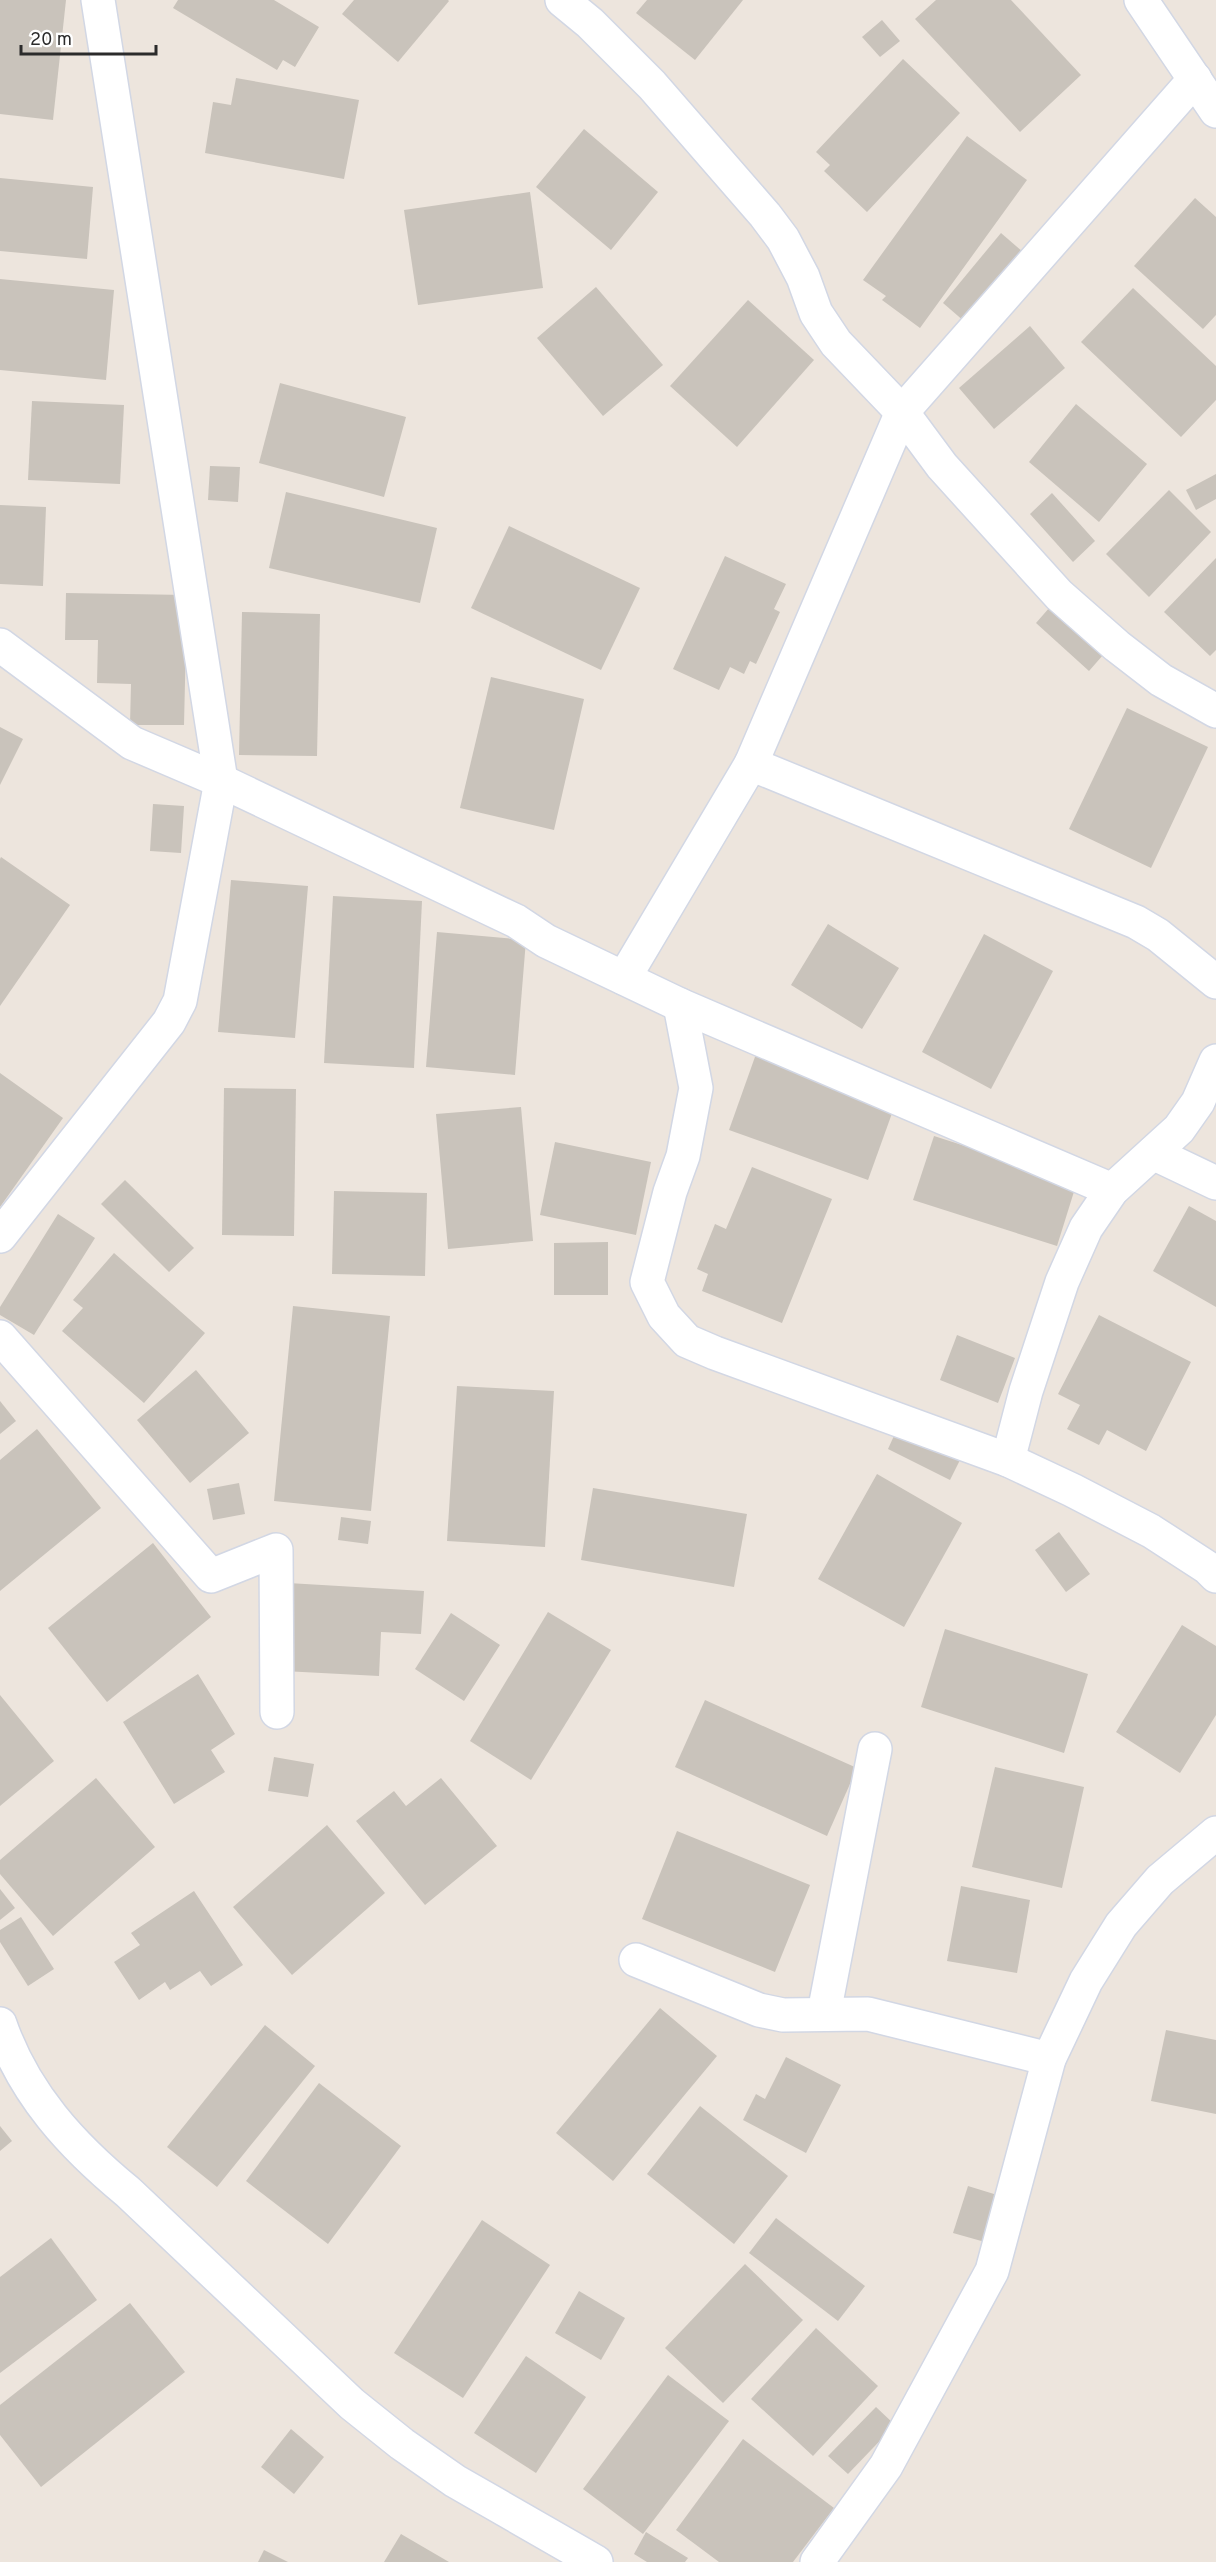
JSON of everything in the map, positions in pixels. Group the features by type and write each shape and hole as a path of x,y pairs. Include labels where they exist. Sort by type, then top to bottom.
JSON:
{"street":[{"path":"0,1236 169,1022 180,1001 221,781 98,0"},
{"path":"562,0 590,11 765,214 783,239 803,277 816,313 836,343 902,412 942,465 1059,594 1117,646 1161,680 1216,711"},
{"path":"1141,0 1216,111"},
{"path":"624,978 751,764 902,412 1195,79"},
{"path":"0,645 132,743 221,781 516,921 546,941 680,1005 1112,1190"},
{"path":"751,764 1136,922 1158,935 1216,982"},
{"path":"680,1005 696,1088 683,1156 669,1192 647,1281 664,1316 687,1341 1008,1460 1151,1531 1208,1568 1216,1576"},
{"path":"1008,1460 1026,1390 1062,1282 1086,1228 1112,1190 1179,1129 1198,1102 1216,1061"},
{"path":"1153,1153 1216,1183"},
{"path":"0,1336 211,1576 276,1550 277,1712"},
{"path":"824,2013 875,1749"},
{"path":"817,2562 886,2466 992,2271 1049,2059 1086,1981 1121,1925 1160,1880 1216,1833"},
{"path":"636,1960 759,2010 783,2015 868,2014 1049,2059"},
{"path":"0,2024 9,2050 31,2091 60,2129 94,2164 128,2192 352,2404 402,2444 455,2481 596,2562"}],"building":[{"path":"0,0 66,0 53,120 0,114"},
{"path":"178,0 274,0 319,27 295,67 283,60 277,70 173,8"},
{"path":"354,0 449,1 398,62 342,14"},
{"path":"647,0 743,0 695,60 636,13"},
{"path":"936,0 1011,0 1081,75 1020,132 915,19"},
{"path":"882,20 900,41 880,57 862,37"},
{"path":"903,59 960,113 867,212 824,171 830,165 816,152"},
{"path":"236,78 359,100 344,179 205,153 213,102 231,105"},
{"path":"584,129 658,192 611,250 536,187"},
{"path":"967,136 1027,180 920,328 882,300 886,296 863,280"},
{"path":"0,178 93,187 87,259 0,251"},
{"path":"530,192 543,288 418,305 404,210"},
{"path":"1195,198 1216,217 1216,315 1203,329 1134,266"},
{"path":"1001,233 1023,252 965,322 943,303"},
{"path":"0,279 114,290 106,380 0,370"},
{"path":"596,287 663,365 603,416 537,338"},
{"path":"1133,288 1216,366 1216,400 1181,437 1081,342"},
{"path":"748,300 814,360 737,447 670,386"},
{"path":"1030,326 1065,368 994,429 959,388"},
{"path":"280,383 406,417 384,497 259,463"},
{"path":"32,401 124,405 120,484 28,480"},
{"path":"1076,404 1147,464 1099,522 1029,462"},
{"path":"210,466 240,467 238,502 208,500"},
{"path":"1216,474 1216,499 1196,510 1186,490"},
{"path":"1169,490 1211,532 1149,597 1106,554"},
{"path":"286,492 437,528 420,603 269,568"},
{"path":"1052,493 1095,541 1073,562 1030,514"},
{"path":"0,505 46,507 43,586 0,584"},
{"path":"509,526 640,588 601,670 471,608"},
{"path":"725,556 786,584 774,609 780,612 756,664 750,661 744,674 730,667 719,690 673,669"},
{"path":"1216,558 1216,650 1210,656 1164,612"},
{"path":"66,593 187,595 184,725 130,725 131,684 97,683 98,640 65,640"},
{"path":"1057,599 1110,647 1089,671 1036,623"},
{"path":"242,612 320,614 317,756 239,755"},
{"path":"491,677 584,699 554,830 460,808"},
{"path":"1127,708 1208,747 1151,868 1069,829"},
{"path":"0,727 23,739 0,785"},
{"path":"153,804 184,806 181,853 150,851"},
{"path":"1,857 70,905 0,1006 0,859"},
{"path":"231,880 308,886 295,1038 218,1032"},
{"path":"333,896 422,901 414,1068 324,1063"},
{"path":"828,924 899,968 862,1029 791,985"},
{"path":"437,932 526,940 515,1075 426,1067"},
{"path":"984,934 1053,971 991,1089 922,1052"},
{"path":"756,1054 895,1105 868,1180 729,1130"},
{"path":"0,1073 63,1118 0,1207"},
{"path":"224,1088 296,1089 294,1236 222,1235"},
{"path":"521,1107 533,1241 448,1249 436,1114"},
{"path":"934,1136 1077,1182 1057,1246 913,1200"},
{"path":"555,1142 651,1162 636,1235 540,1215"},
{"path":"752,1167 832,1199 782,1323 702,1291 708,1274 697,1269 715,1224 726,1229"},
{"path":"125,1180 194,1248 169,1272 101,1204"},
{"path":"334,1191 427,1193 425,1276 332,1274"},
{"path":"1189,1206 1216,1221 1216,1307 1153,1271"},
{"path":"58,1214 95,1238 34,1335 0,1315 0,1307"},
{"path":"608,1242 608,1295 554,1295 554,1243"},
{"path":"114,1253 205,1333 144,1403 62,1331 83,1308 73,1300"},
{"path":"293,1306 390,1316 371,1511 274,1501"},
{"path":"1099,1315 1191,1362 1146,1451 1107,1430 1099,1445 1067,1429 1080,1405 1058,1394"},
{"path":"957,1335 1015,1358 998,1403 940,1380"},
{"path":"196,1370 249,1433 190,1483 137,1420"},
{"path":"457,1386 554,1391 545,1547 447,1541"},
{"path":"0,1401 16,1421 0,1434"},
{"path":"898,1427 961,1458 950,1480 888,1449"},
{"path":"37,1429 101,1508 0,1591 0,1460"},
{"path":"877,1474 962,1523 904,1627 818,1579"},
{"path":"239,1483 245,1514 213,1520 207,1489"},
{"path":"593,1488 747,1514 734,1587 581,1560"},
{"path":"341,1517 371,1521 368,1544 338,1540"},
{"path":"1059,1532 1090,1574 1066,1592 1035,1550"},
{"path":"153,1543 211,1617 107,1702 48,1628"},
{"path":"288,1583 424,1591 421,1634 381,1632 379,1676 283,1671"},
{"path":"548,1612 611,1650 531,1780 470,1741"},
{"path":"451,1613 500,1645 464,1701 415,1669"},
{"path":"1182,1625 1216,1646 1216,1715 1180,1773 1116,1732"},
{"path":"945,1629 1088,1674 1064,1753 921,1707"},
{"path":"198,1674 235,1734 211,1750 225,1772 174,1804 123,1722"},
{"path":"0,1695 54,1761 0,1806"},
{"path":"705,1700 857,1768 827,1836 675,1767"},
{"path":"274,1757 314,1764 308,1797 268,1791"},
{"path":"995,1767 1084,1787 1062,1888 972,1867"},
{"path":"96,1778 155,1847 53,1936 0,1874 0,1860"},
{"path":"441,1778 497,1846 425,1905 356,1821 394,1791 406,1806"},
{"path":"327,1825 385,1893 292,1975 233,1907"},
{"path":"677,1831 810,1885 775,1972 642,1919"},
{"path":"961,1886 1030,1900 1017,1973 947,1961"},
{"path":"0,1889 15,1908 0,1920"},
{"path":"194,1891 243,1965 211,1986 200,1971 170,1990 165,1982 139,2000 114,1962 140,1945 131,1933"},
{"path":"21,1917 54,1969 28,1986 0,1942 0,1930"},
{"path":"660,2008 717,2056 613,2181 556,2133"},
{"path":"265,2025 315,2066 217,2187 167,2147"},
{"path":"1166,2030 1216,2040 1216,2114 1151,2101"},
{"path":"786,2057 841,2085 806,2153 743,2120 756,2094 765,2099"},
{"path":"319,2083 401,2146 328,2244 246,2181"},
{"path":"700,2106 788,2176 734,2244 647,2174"},
{"path":"0,2126 12,2141 0,2151"},
{"path":"968,2186 1007,2198 992,2244 953,2233"},
{"path":"776,2218 865,2286 838,2321 749,2253"},
{"path":"482,2220 550,2265 463,2398 394,2353"},
{"path":"51,2238 97,2300 0,2373 0,2277"},
{"path":"745,2264 803,2320 723,2403 665,2348"},
{"path":"579,2291 625,2318 601,2360 555,2333"},
{"path":"130,2303 185,2372 41,2487 0,2435 0,2405"},
{"path":"816,2328 878,2386 813,2456 751,2399"},
{"path":"526,2356 586,2397 536,2473 474,2433"},
{"path":"668,2375 729,2421 643,2534 583,2489"},
{"path":"876,2407 895,2425 848,2474 828,2456"},
{"path":"291,2429 324,2457 294,2494 261,2467"},
{"path":"743,2439 834,2508 793,2562 719,2562 676,2530"},
{"path":"646,2532 688,2558 685,2562 647,2562 634,2554"},
{"path":"401,2534 449,2562 384,2562"},
{"path":"264,2550 288,2562 258,2562"}]}
